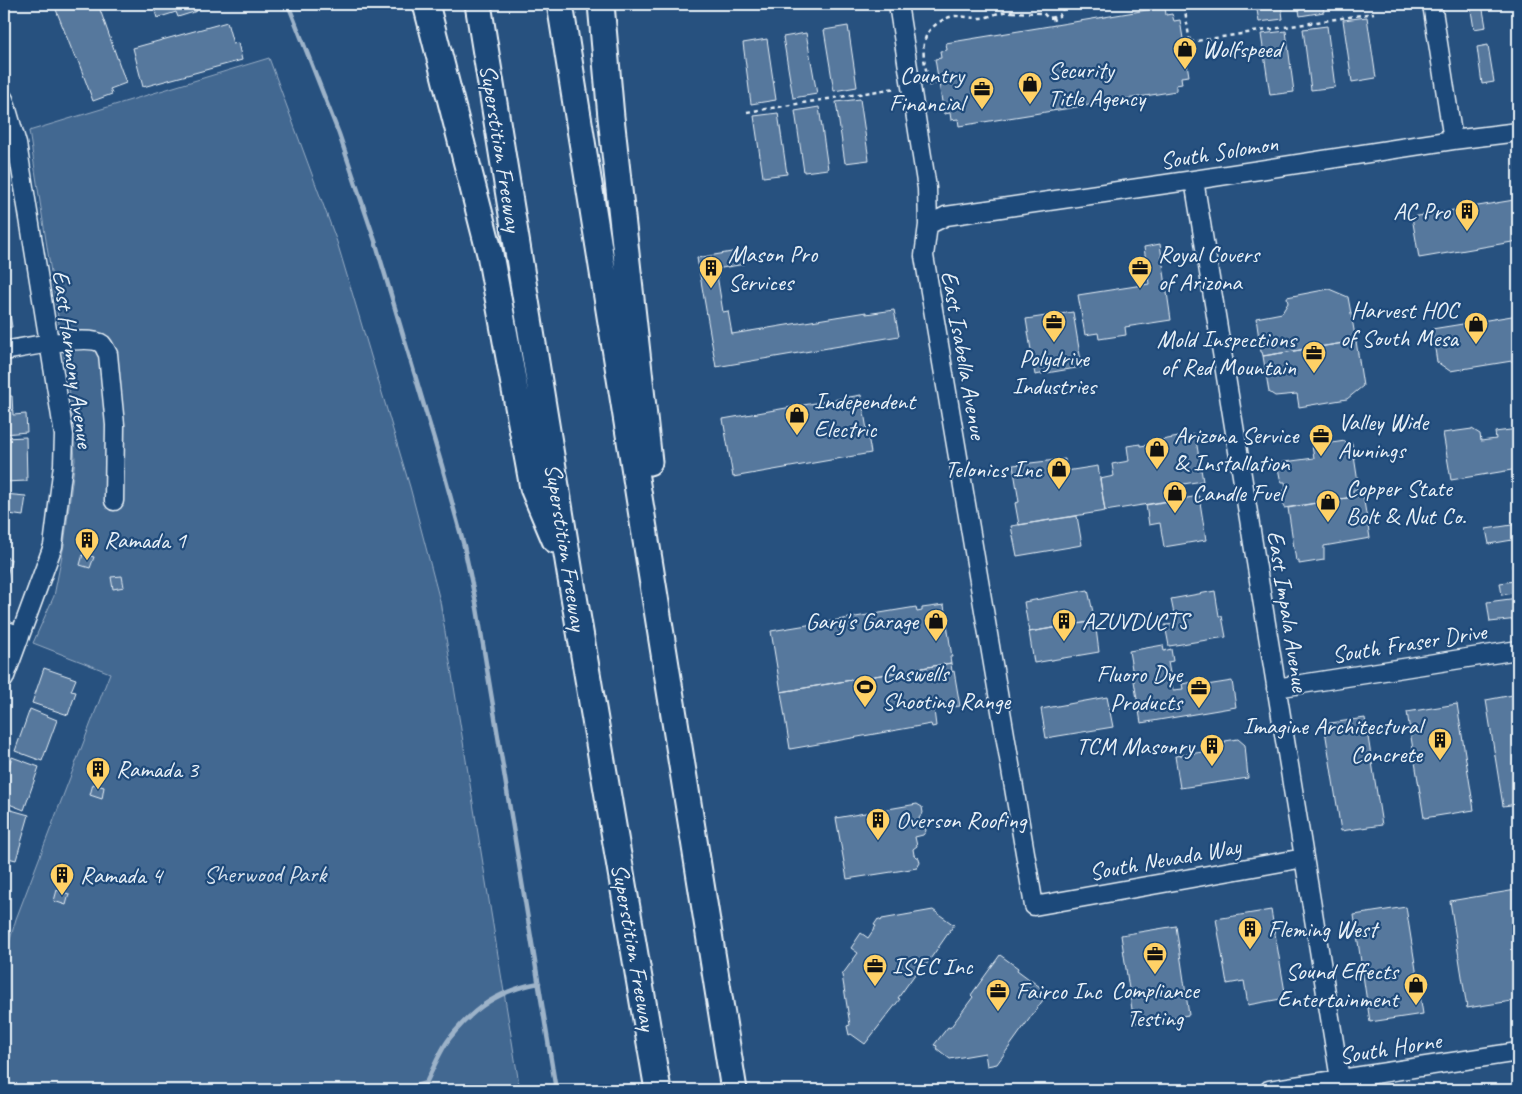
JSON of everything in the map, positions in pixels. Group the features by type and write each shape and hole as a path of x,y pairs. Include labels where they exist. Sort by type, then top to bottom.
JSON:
{"highway":[{"path":"426,4 490,254 533,488 571,579"},
{"name":"Superstition Freeway","path":"478,4 571,579 658,1090"},
{"path":"560,4 734,1090"},
{"path":"601,4 612,127 685,785"}],"street":[{"name":"East Isabella Avenue","path":"898,4 927,188 928,226 924,256 1034,906"},
{"path":"1432,4 1453,140"},
{"name":"East Harmony Avenue","path":"4,99 17,144 64,435 63,465 53,546 4,679"},
{"name":"South Solomon","path":"928,226 946,216 1453,140 1518,132"},
{"name":"East Impala Avenue","path":"1194,180 1341,1087"},
{"path":"4,351 49,343 94,340 102,344 108,354 115,425 114,502"},
{"path":"4,630 20,636"},
{"name":"South Fraser Drive","path":"1276,688 1518,650"},
{"name":"South Nevada Way","path":"1034,906 1304,858"},
{"name":"South Horne","path":"1269,1090 1341,1087 1518,1052"}],"path":[{"path":"1012,12 1014,4"},
{"path":"929,82 924,40 929,30 945,18 955,16 988,18 998,12 1043,13 1048,18 1059,16 1061,10 1078,4"},
{"path":"1184,4 1190,42"},
{"path":"1184,45 1190,44 1190,42 1374,13"},
{"path":"1053,17 1054,25"},
{"path":"747,112 929,82 930,85 939,83"}],"green space":[{"name":"Sherwood Park","path":"269,58 337,242 410,487 440,601 520,1090 4,1090 4,960 16,919 110,673 33,643 54,596 64,545 75,460 71,401 29,131"}],"building":[{"path":"63,4 98,4 126,83 110,89 112,94 93,101 55,7"},
{"path":"153,4 196,4 197,11 178,17 176,12 157,18"},
{"path":"1256,4 1281,4 1283,19 1259,22"},
{"path":"1298,4 1322,4 1324,12 1300,16"},
{"path":"1340,4 1364,4 1365,5 1341,9"},
{"path":"1470,4 1482,4 1486,27 1474,29"},
{"path":"1165,7 1166,15 1172,14 1174,21 1180,20 1189,76 1181,77 1182,84 1176,85 1176,91 959,126 958,119 951,120 950,113 944,114 935,59 941,58 940,51 947,50 946,43"},
{"path":"1367,17 1376,78 1352,82 1343,20"},
{"path":"227,22 233,44 238,43 242,60 143,87 133,48"},
{"path":"848,26 857,87 834,91 824,30"},
{"path":"1327,26 1335,87 1311,90 1303,29"},
{"path":"1286,31 1294,92 1270,95 1261,34"},
{"path":"806,33 817,94 793,98 783,37"},
{"path":"767,39 776,100 751,104 743,43"},
{"path":"1488,45 1494,82 1482,84 1477,47"},
{"path":"860,99 869,160 845,163 836,102"},
{"path":"819,107 828,169 804,172 795,111"},
{"path":"778,113 787,174 763,177 754,116"},
{"name":"AC Pro","path":"1514,200 1518,223 1518,241 1419,258 1412,217"},
{"name":"Royal Covers of Arizona","path":"1160,244 1171,320 1125,327 1126,335 1099,339 1098,333 1085,335 1078,295 1149,284 1144,247"},
{"name":"Mason Pro Services","path":"743,250 745,264 716,269 723,312 728,311 732,334 866,312 866,314 894,310 899,336 716,367 697,258"},
{"path":"4,284 12,327 4,328"},
{"path":"1329,289 1348,297 1356,341 1263,356 1256,318 1282,313 1288,303 1287,297"},
{"name":"Polydrive Industries","path":"1073,312 1082,367 1035,375 1026,319"},
{"name":"Harvest HOC of South Mesa","path":"1518,315 1518,360 1450,371 1437,362 1432,329"},
{"name":"Mold Inspections of Red Mountain","path":"1356,341 1363,386 1347,399 1299,407 1297,394 1275,396 1269,392 1263,356"},
{"name":"Independent Electric","path":"861,395 871,453 733,477 723,419"},
{"path":"4,396 12,396 13,415 26,414 27,432 4,434"},
{"path":"1472,429 1480,434 1481,441 1496,439 1495,432 1518,429 1518,469 1451,480 1443,433"},
{"name":"Arizona Service & Installation","path":"1195,434 1203,481 1183,484 1186,498 1105,511 1100,479 1114,476 1112,464 1129,461 1127,446 1162,443 1162,440"},
{"path":"26,437 27,481 4,482 4,438"},
{"path":"1345,441 1346,444 1352,443 1359,489 1353,490 1354,497 1284,508 1282,492 1286,488 1285,482 1282,482 1280,478 1277,463 1314,458 1312,446"},
{"name":"Telonics Inc","path":"1065,459 1066,471 1098,466 1105,511 1019,525 1015,503 1019,502 1013,465"},
{"path":"4,494 26,496 23,516 9,514 4,539"},
{"name":"Copper State Bolt & Nut Co.","path":"1363,495 1370,538 1324,546 1324,560 1299,564 1299,561 1296,561 1288,508"},
{"name":"Candle Fuel","path":"1199,496 1206,540 1164,547 1160,523 1149,525 1146,505"},
{"path":"1077,516 1082,545 1017,556 1011,526"},
{"path":"1518,524 1518,539 1489,544 1486,529"},
{"name":"Ramada 1","path":"83,554 94,557 90,568 80,565"},
{"path":"4,557 11,559 4,589"},
{"path":"1518,564 1518,592 1502,595 1500,583 1514,581 1512,565"},
{"path":"122,576 124,587 113,589 111,577"},
{"path":"1088,590 1095,621 1029,632 1024,602"},
{"path":"1215,591 1219,616 1222,616 1226,637 1169,646 1165,625 1176,624 1171,599"},
{"path":"1518,598 1518,619 1490,622 1487,602"},
{"path":"944,605 952,657 950,657 951,663 781,692 771,631 916,607 917,612 922,611 922,608"},
{"name":"AZUVDUCTS","path":"1095,621 1099,652 1034,663 1029,632"},
{"path":"1163,645 1164,651 1171,649 1173,661 1168,662 1173,690 1183,689 1182,684 1193,682 1194,687 1232,681 1236,707 1141,723 1129,651"},
{"name":"Caswells Shooting Range","path":"951,663 960,706 934,710 936,726 932,727 931,724 790,749 781,692"},
{"path":"44,668 76,679 71,691 76,692 68,715 32,703"},
{"path":"1518,694 1518,804 1503,806 1486,700"},
{"path":"1107,697 1113,727 1046,738 1041,709"},
{"name":"Imagine Architectural Concrete","path":"1457,704 1474,810 1424,818 1407,712"},
{"path":"30,709 57,720 42,761 15,751"},
{"path":"1365,718 1382,825 1341,831 1324,724"},
{"name":"TCM Masonry","path":"1238,739 1245,745 1248,778 1180,788 1175,756 1210,751 1209,745"},
{"path":"12,757 39,767 24,810 4,802 4,779"},
{"name":"Ramada 3","path":"93,784 104,787 102,799 90,795"},
{"name":"Overson Roofing","path":"917,804 922,807 923,813 919,818 926,831 923,835 915,837 917,846 913,849 914,855 919,858 920,863 917,868 847,879 836,818"},
{"path":"4,808 29,815 16,860 4,857"},
{"name":"Ramada 4","path":"57,890 69,894 66,905 54,901"},
{"path":"1516,890 1518,906 1518,1000 1467,1008 1450,901"},
{"path":"1406,907 1423,1014 1370,1022 1354,915"},
{"name":"ISEC Inc","path":"933,910 954,925 926,965 923,963 898,998 900,999 865,1044 851,1034 849,1035 847,1026 850,1025 842,975 858,953 851,948 861,933 868,938 878,919 881,921 882,919"},
{"name":"Fleming West","path":"1271,910 1286,998 1248,1005 1244,981 1227,984 1216,919"},
{"name":"Compliance Testing","path":"1176,926 1189,1015 1134,1023 1121,935"},
{"name":"Fairco Inc","path":"1000,955 1048,993 997,1064 987,1066 985,1053 950,1059 934,1045 948,1027 950,1028 973,997 971,995"}],"waterway":[{"path":"288,4 339,134 375,241 464,546 477,608 556,1090"},
{"path":"402,1090 426,1083 449,1039 478,1009 500,995 539,983"}],"place":[{"name":"Wolfspeed","path":"1185,70"},
{"name":"Security Title Agency","path":"1030,105"},
{"name":"Country Financial","path":"982,110"},
{"name":"AC Pro","path":"1467,232"},
{"name":"Mason Pro Services","path":"711,289"},
{"name":"Royal Covers of Arizona","path":"1140,289"},
{"name":"Polydrive Industries","path":"1054,343"},
{"name":"Harvest HOC of South Mesa","path":"1476,345"},
{"name":"Mold Inspections of Red Mountain","path":"1314,374"},
{"name":"Independent Electric","path":"797,436"},
{"name":"Valley Wide Awnings","path":"1321,457"},
{"name":"Arizona Service & Installation","path":"1157,470"},
{"name":"Telonics Inc","path":"1059,490"},
{"name":"Candle Fuel","path":"1175,514"},
{"name":"Copper State Bolt & Nut Co.","path":"1328,523"},
{"name":"Ramada 1","path":"87,561"},
{"name":"Gary's Garage","path":"936,642"},
{"name":"AZUVDUCTS","path":"1064,642"},
{"name":"Caswells Shooting Range","path":"865,708"},
{"name":"Fluoro Dye Products","path":"1199,709"},
{"name":"Imagine Architectural Concrete","path":"1440,761"},
{"name":"TCM Masonry","path":"1212,767"},
{"name":"Ramada 3","path":"98,790"},
{"name":"Overson Roofing","path":"878,841"},
{"name":"Ramada 4","path":"62,896"},
{"name":"Fleming West","path":"1250,950"},
{"name":"Compliance Testing","path":"1155,975"},
{"name":"ISEC Inc","path":"875,987"},
{"name":"Sound Effects Entertainment","path":"1416,1006"},
{"name":"Fairco Inc","path":"998,1012"}]}
